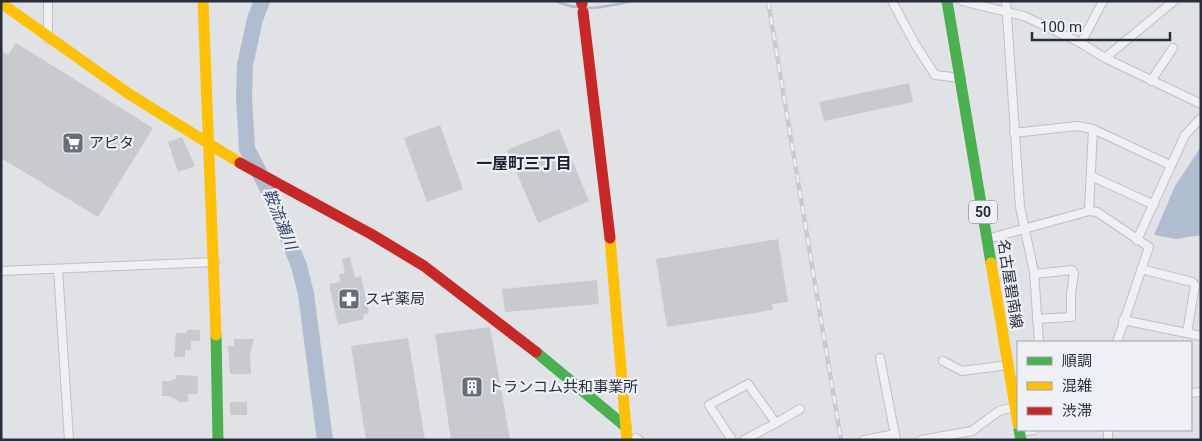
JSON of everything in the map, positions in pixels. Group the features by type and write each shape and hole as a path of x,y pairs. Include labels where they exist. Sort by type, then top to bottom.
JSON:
{"street":[{"path":"48,1 48,39"},
{"path":"203,1 215,262 218,440"},
{"path":"892,1 915,44 935,75 961,78"},
{"name":"名古屋碧南線","path":"947,1 1017,417"},
{"path":"962,1 1024,16 1151,81 1201,104"},
{"path":"1006,1 1020,207 1026,228 1034,274 1038,341"},
{"path":"1081,44 1103,1"},
{"path":"1105,58 1174,1"},
{"path":"1,3 48,39 209,145 359,227 424,266 480,307 626,427 634,439"},
{"path":"582,6 612,256 626,427"},
{"path":"1151,81 1173,48"},
{"path":"1137,240 1185,135 1201,118"},
{"path":"1014,133 1077,126 1092,129 1170,165"},
{"path":"1089,211 1092,129"},
{"path":"1091,176 1154,206"},
{"path":"988,239 1089,211 1097,212 1149,247 1117,341"},
{"path":"1,271 215,262"},
{"path":"58,268 69,440"},
{"path":"1034,274 1072,270 1074,272 1071,294 1071,317 1037,318"},
{"path":"1141,270 1192,282 1195,285 1187,333"},
{"path":"1123,320 1201,336"},
{"path":"864,440 895,437 880,358"},
{"path":"943,360 962,371 1008,365"},
{"path":"732,440 710,405 748,384 776,423"},
{"path":"921,440 972,431 999,411 1015,407"},
{"path":"744,440 800,409"}],"water":[{"path":"1201,147 1201,235 1176,239 1154,235 1175,186"}],"building":[{"name":"アピタ","path":"16,43 153,128 98,217 1,158 1,51 8,55"},
{"path":"909,83 913,102 824,121 819,102"},
{"path":"440,125 463,189 427,202 404,138"},
{"path":"559,129 589,201 538,223 507,150"},
{"path":"182,137 195,166 178,172 168,142"},
{"path":"778,239 788,302 772,304 773,310 667,327 656,259"},
{"name":"スギ薬局","path":"350,257 355,278 361,276 369,313 363,315 364,319 338,325 329,284 340,282 339,274 345,273 342,259"},
{"path":"597,280 599,304 505,312 502,289"},
{"name":"トランコム共和事業所","path":"490,327 510,440 451,440 435,334"},
{"path":"187,330 200,330 200,341 191,341 191,350 185,350 185,357 174,357 176,333 187,333"},
{"path":"408,338 425,440 366,440 351,346"},
{"path":"234,339 254,339 250,355 251,374 230,374 228,346 234,346"},
{"path":"176,375 198,376 198,394 188,394 188,402 177,402 177,399 173,399 170,396 162,396 162,381 172,381 172,379 176,379"},
{"path":"230,402 247,402 247,415 230,415"}],"waterway":[{"name":"鞍流瀬川","path":"262,1 255,19 245,65 244,97 247,149 271,195 299,266 306,294 325,440"},
{"path":"556,1 565,5 584,8 603,7 632,1"}],"railway":[{"path":"768,1 841,440"}],"traffic: fast":[{"path":"947,1 991,263"},
{"path":"216,335 218,440"},
{"path":"536,352 626,427"},
{"path":"1019,431 1021,440"}],"traffic: slow":[{"path":"203,1 216,335"},
{"path":"1,3 129,94 240,163"},
{"path":"610,238 627,440"},
{"path":"991,263 1017,418"}],"traffic: jam":[{"path":"583,12 610,238"},
{"path":"240,163 371,234 424,266 536,352"}],"place":[{"name":"アピタ","path":"73,143"},
{"name":"スギ薬局","path":"349,299"},
{"name":"トランコム共和事業所","path":"472,387"}],"district":[{"name":"一屋町三丁目","path":"524,163"}]}
